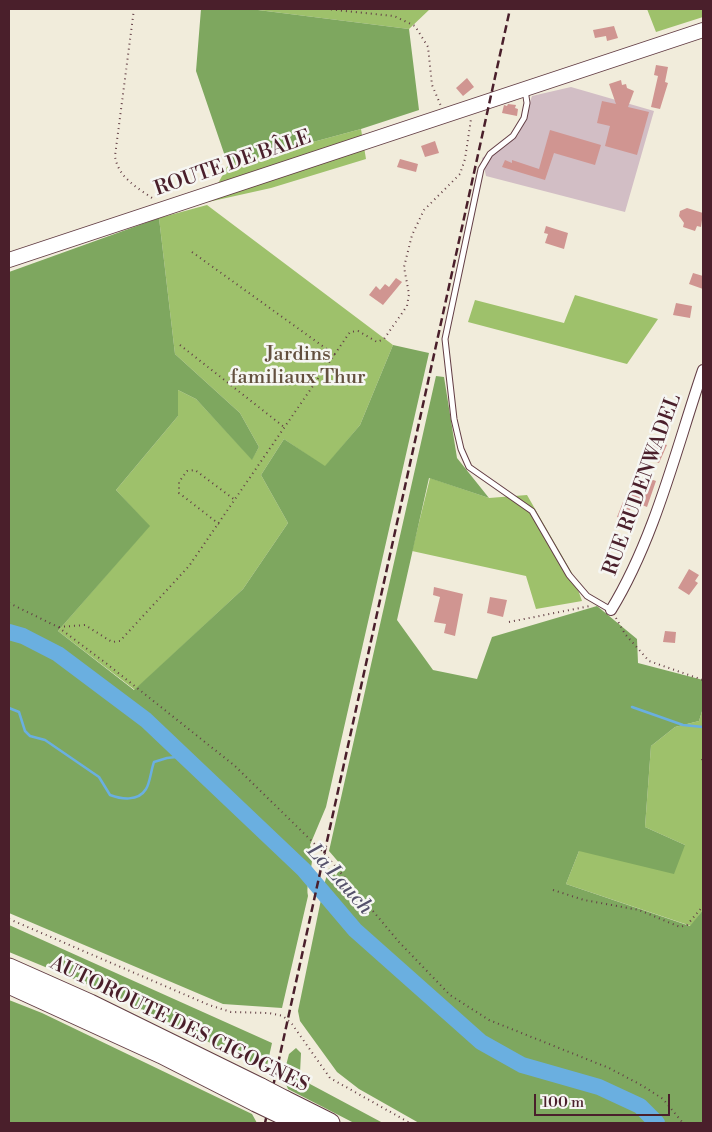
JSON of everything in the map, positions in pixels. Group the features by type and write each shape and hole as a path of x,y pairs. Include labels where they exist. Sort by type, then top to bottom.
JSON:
{"highway":[{"name":"AUTOROUTE DES CIGOGNES","path":"9,968 90,1004 283,1107 330,1123"},
{"name":"AUTOROUTE DES CIGOGNES","path":"9,984 259,1095"},
{"name":"AUTOROUTE DES CIGOGNES","path":"283,1107 300,1123"}],"main road":[{"name":"ROUTE DE BÂLE","path":"9,260 703,30"}],"street":[{"name":"RUE RUDENWADEL","path":"611,610 625,587 646,538 703,370"}],"lane":[{"path":"525,89 527,103 524,118 513,136 490,154 481,169 445,339 454,420 461,449 469,467 532,511 569,576 587,596 611,610"}],"path":[{"path":"134,9 116,160 119,171 125,178 166,208"},
{"path":"326,9 386,14 404,19 415,26 428,47 432,85 444,115"},
{"path":"58,628 85,625 112,642 120,641 189,566 220,524 350,332 358,331 377,342 384,339 407,306 409,294 404,267 412,234 424,210 460,174 466,159 471,123 470,107"},
{"path":"192,252 335,355"},
{"path":"180,345 284,427"},
{"path":"220,524 179,493 179,482 187,471 196,470 235,500"},
{"path":"9,603 58,628 108,664 235,766 325,854 399,942 450,995 489,1020 609,1068 643,1086 663,1099 683,1123"},
{"path":"508,622 599,604"},
{"path":"611,610 625,634 649,661 703,680"},
{"path":"553,890 584,900 639,910 680,927 687,925 703,906"},
{"path":"9,919 209,1005 231,1012 269,1013 283,1016 292,1024 330,1078 410,1123"}],"shaded area":[{"path":"571,87 654,111 625,212 486,176 482,158 518,135 532,96"}],"green space":[{"path":"201,9 250,9 409,29 419,110 361,129 228,165 196,71"},
{"path":"250,9 430,9 409,29"},
{"path":"647,9 703,9 703,17 656,32"},
{"path":"361,129 366,159 271,188 208,202 228,165"},
{"name":"Jardins familiaux Thur","path":"207,205 393,345 360,425 325,467 284,439 261,475 288,523 243,589 135,690 58,631 149,526 116,490 178,416 178,390 196,399 252,459 259,447 240,413 175,354 159,218"},
{"path":"159,218 175,354 240,413 259,447 252,460 196,399 178,390 178,416 116,490 150,526 58,631 134,690 243,589 288,523 261,475 284,439 325,466 360,425 393,345 429,353 326,807 310,845 312,864 308,883 308,896 282,1008 223,1004 9,913 9,272"},
{"path":"575,295 658,319 627,364 468,322 475,300 564,323"},
{"path":"436,376 444,377 457,458 489,498 429,478 397,620 433,670 477,679 492,637 597,606 637,639 638,663 703,680 703,708 699,721 675,727 651,746 645,827 685,845 674,874 579,851 566,884 690,926 703,910 703,1123 419,1123 359,1089 337,1072 300,1021 298,1011 324,885 329,868 336,876 341,865 329,851"},
{"path":"430,478 489,498 527,495 572,573 582,601 536,609 526,576 412,551"},
{"path":"703,708 703,910 691,926 566,884 579,851 685,845 645,827 651,746 675,727 699,721"},
{"path":"9,925 272,1043 266,1070 108,993 9,952"},
{"path":"9,1000 42,1013 252,1114 257,1123 9,1123"},
{"path":"296,1048 301,1053 300,1073 310,1084 383,1123 354,1123 288,1089 283,1077 289,1054"}],"building":[{"path":"614,26 618,38 607,41 606,36 595,38 593,30"},
{"path":"656,65 668,67 665,82 668,83 660,109 651,107 658,76 654,75"},
{"path":"467,78 474,87 463,96 456,88"},
{"path":"621,80 622,85 626,84 627,88 634,91 628,107 649,112 637,155 605,146 610,126 597,123 602,101 616,104 609,84"},
{"path":"508,104 516,105 515,108 518,109 517,116 502,113 504,105 507,106"},
{"path":"550,130 601,145 595,165 554,153 545,180 502,167 505,160 512,163 512,160 539,169"},
{"path":"435,141 439,153 425,157 421,146"},
{"path":"400,159 418,164 416,172 397,167"},
{"path":"687,208 703,213 701,227 697,226 695,231 683,227 684,223 679,216 680,211"},
{"path":"546,226 568,233 564,249 545,243 548,234 544,233"},
{"path":"693,273 703,276 703,289 689,284"},
{"path":"396,278 402,282 383,305 369,295 376,286 380,290 385,284 389,287"},
{"path":"676,303 692,306 690,318 673,315"},
{"path":"655,441 667,445 659,463 647,458"},
{"path":"645,477 656,481 647,507 629,500 635,484 641,486"},
{"path":"623,502 632,506 625,520 617,517"},
{"path":"689,569 699,575 695,581 698,583 689,595 678,588"},
{"path":"434,587 463,594 455,636 444,633 446,624 434,622 440,597 433,595"},
{"path":"490,597 507,600 503,617 487,613"},
{"path":"665,631 676,632 675,643 663,642"}],"waterway":[{"name":"La Lauch","path":"9,632 23,636 58,654 146,720 304,870 355,930 481,1042 522,1065 599,1087 640,1106 657,1123"},
{"path":"632,707 683,725 703,727"},
{"path":"9,708 19,712 25,731 30,736 45,740 99,777 110,795 124,798 139,796 147,786 154,762 185,756"}],"railway":[{"path":"265,1123 510,9"}]}
